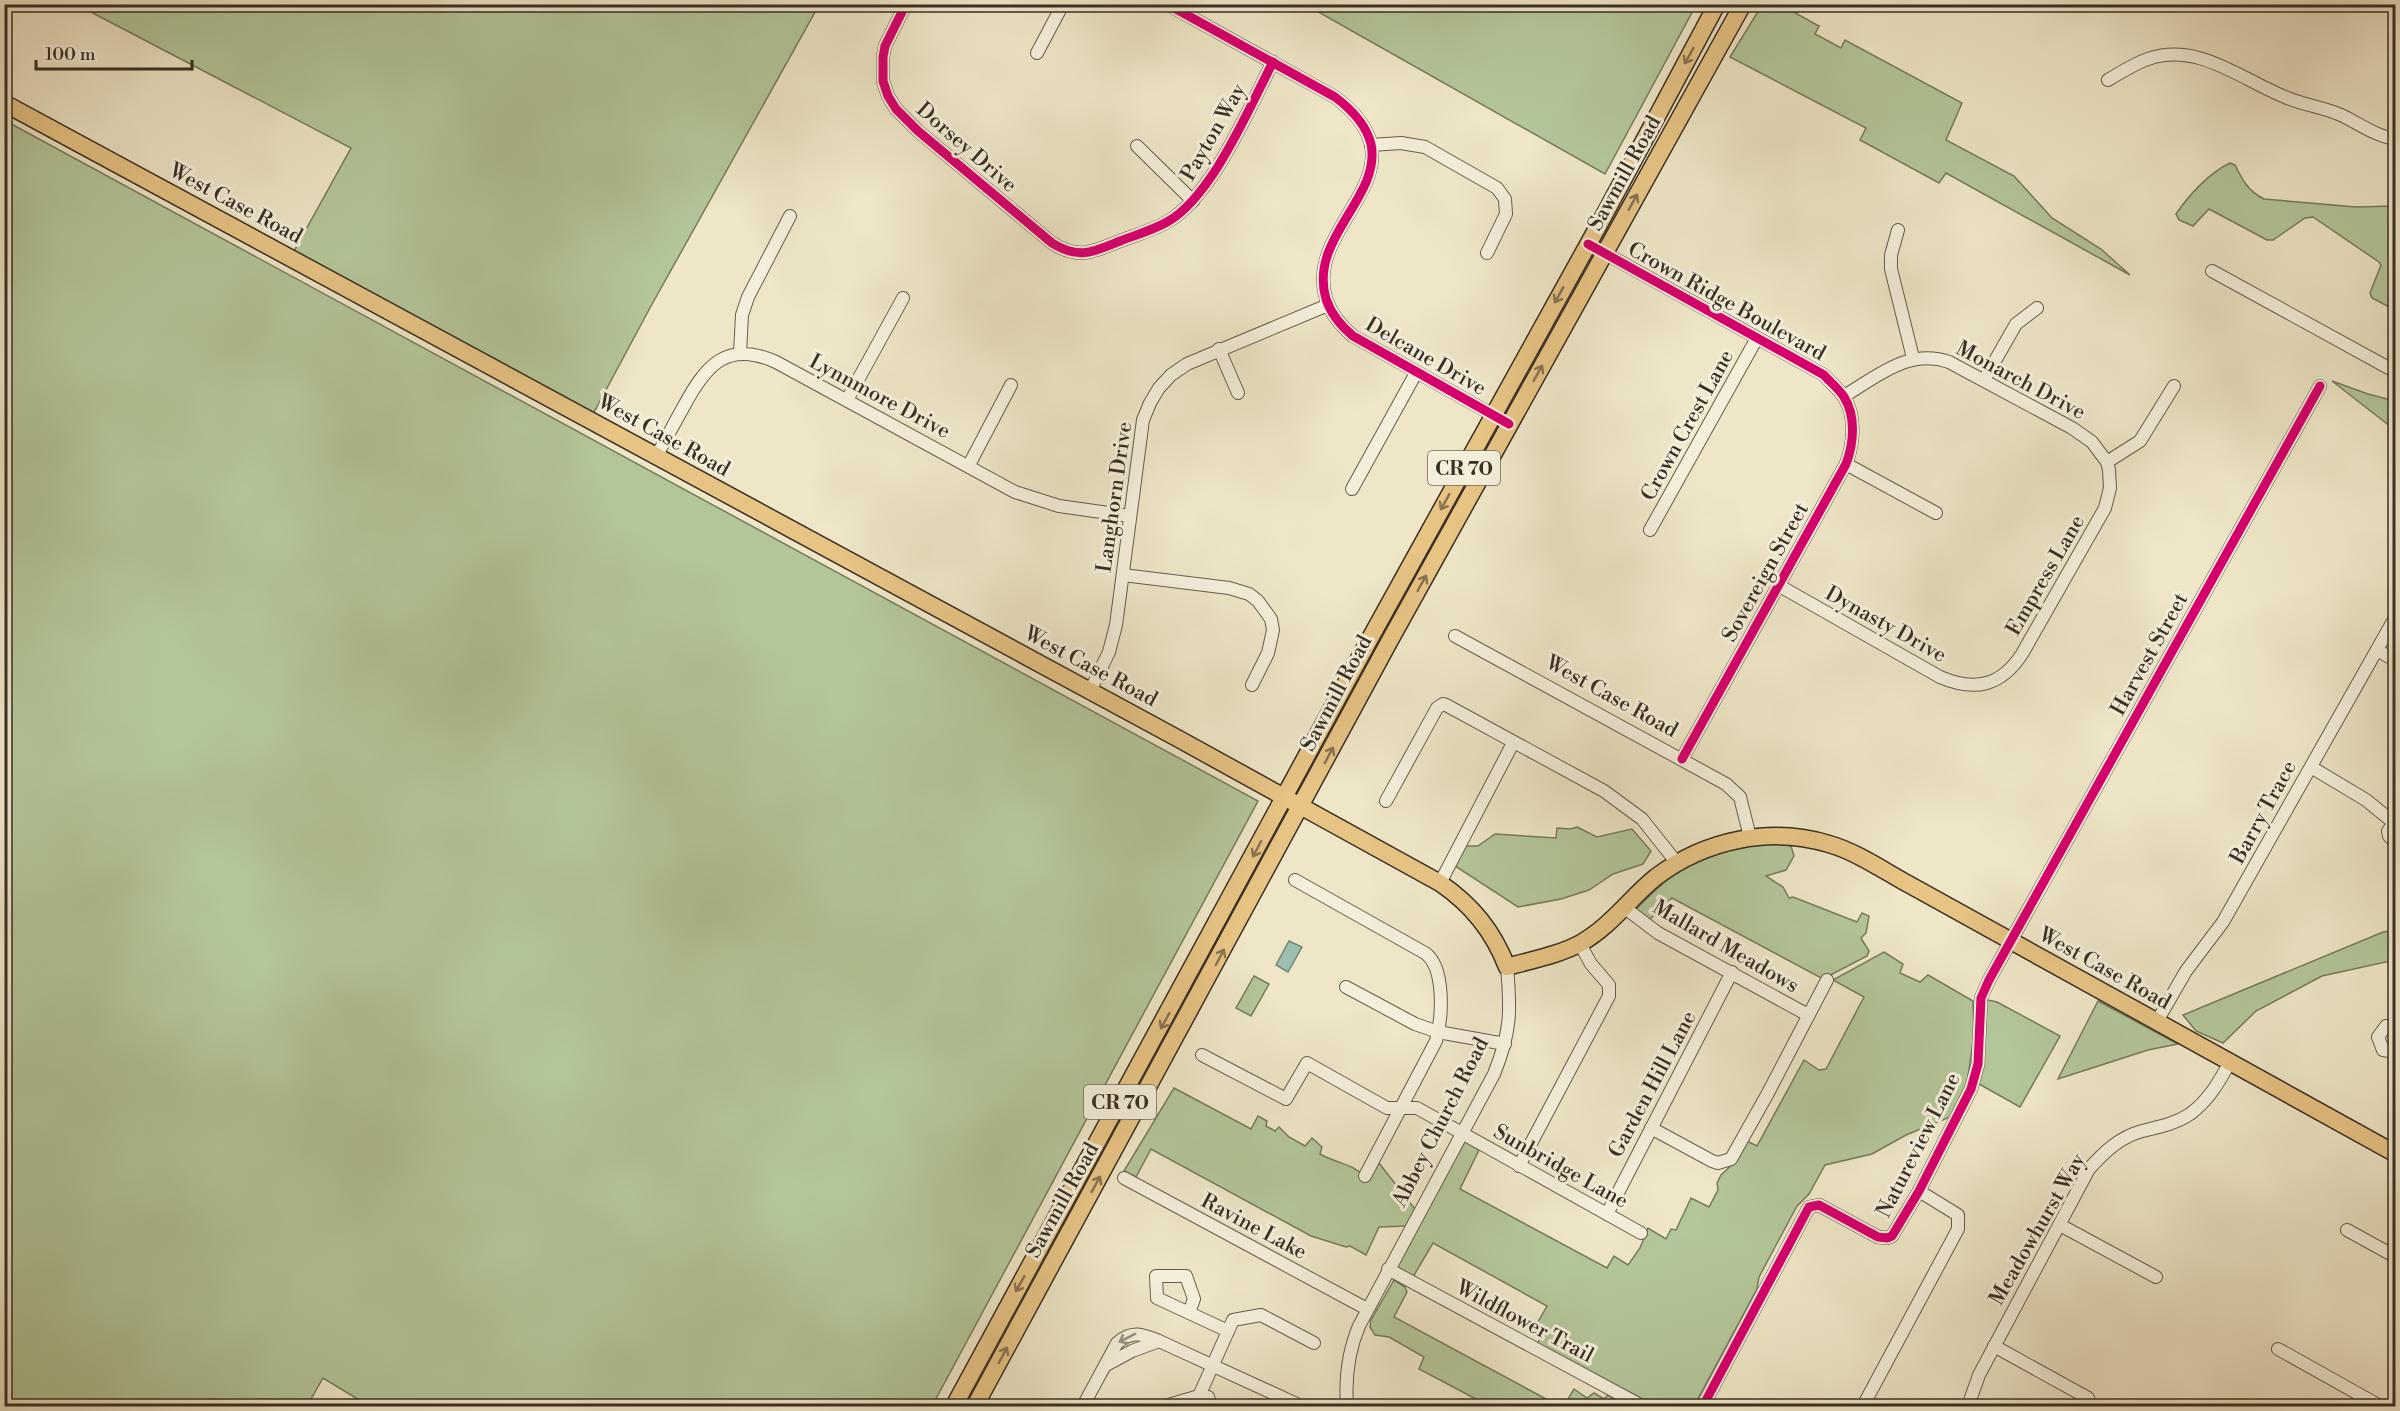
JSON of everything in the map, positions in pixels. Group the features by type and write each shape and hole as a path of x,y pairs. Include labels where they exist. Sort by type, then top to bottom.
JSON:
{"main road":[{"name":"Sawmill Road","path":"954,1407 1717,4"},
{"name":"Sawmill Road","path":"975,1407 1509,424 1743,4"},
{"name":"West Case Road","path":"4,103 1301,806"},
{"name":"Abbey Church Road","path":"1301,806 1440,883 1475,910 1492,936 1507,967"},
{"name":"West Case Road","path":"1507,967 1580,944 1612,920 1655,878 1677,863 1711,847 1750,837 1777,836 1829,844 1882,870 2396,1154"}],"street":[{"name":"Dorsey Drive","path":"906,4 885,46 881,68 885,89 896,109 918,131 1060,248 1080,254 1112,245"},
{"path":"1037,53 1063,4"},
{"path":"1167,4 1335,97 1348,106 1358,118 1371,145 1401,143 1425,147 1497,188 1505,199 1506,214 1487,253"},
{"path":"2108,80 2154,57 2170,54 2193,56 2216,63 2286,98 2334,112 2382,135 2396,139"},
{"name":"Payton Way","path":"1112,245 1168,221 1193,201 1212,177 1273,62"},
{"name":"Delcane Drive","path":"1371,145 1368,172 1363,185 1327,253 1323,278 1328,305 1345,330 1416,373 1509,424"},
{"path":"1137,146 1193,201"},
{"path":"657,455 704,373 726,356 740,353 742,315 747,297 790,216"},
{"path":"1844,396 1913,358 1891,268 1891,255 1898,230"},
{"name":"Crown Ridge Boulevard","path":"1588,244 1824,375 1844,396"},
{"path":"2212,271 2396,372"},
{"path":"847,400 903,298"},
{"name":"Langhorn Drive","path":"1090,691 1111,645 1123,575 1140,437 1150,403 1159,388 1178,369 1220,349 1328,305"},
{"path":"1984,380 2016,324 2037,308"},
{"name":"Crown Crest Lane","path":"1650,530 1757,338"},
{"path":"1220,349 1238,393"},
{"name":"Lynnmore Drive","path":"740,353 768,358 1015,492 1039,501 1130,516"},
{"name":"Monarch Drive","path":"1913,358 1938,358 1984,380 2082,435 2092,442 2107,462"},
{"path":"1353,489 1416,373"},
{"path":"969,465 1011,386"},
{"path":"2107,462 2140,441 2174,386"},
{"name":"Harvest Street","path":"2011,941 2320,386"},
{"name":"Sovereign Street","path":"1682,759 1846,464 1853,425 1844,396"},
{"name":"Empress Lane","path":"1979,685 1999,678 2018,662 2079,556 2107,502 2110,479 2107,462"},
{"path":"1846,464 1936,513"},
{"path":"1123,575 1229,588 1249,594 1258,601 1271,619 1273,630 1268,653 1252,685"},
{"name":"Dynasty Drive","path":"1778,585 1940,677 1959,684 1979,685"},
{"name":"Barry Trace","path":"2156,1023 2186,971 2223,922 2396,616"},
{"name":"West Case Road","path":"1455,636 1726,784 1734,790 1743,806 1750,837"},
{"path":"2377,650 2396,661"},
{"path":"1386,801 1437,708 1443,704 1604,791 1642,819 1677,863"},
{"path":"1440,883 1513,743"},
{"path":"2311,767 2366,800 2394,821 2388,831 2389,836 2396,843"},
{"path":"1295,880 1431,957 1435,963 1441,1020 1436,1041 1365,1176"},
{"name":"Mallard Meadows","path":"1625,908 1658,933 1808,1015"},
{"name":"Natureview Lane","path":"1703,1407 1809,1207 1819,1205 1878,1237 1892,1236 1919,1191 1971,1089 1978,1064 1981,998 2011,941"},
{"path":"1519,1166 1609,996 1609,985 1580,944"},
{"name":"Abbey Church Road","path":"1347,1407 1345,1387 1355,1335 1494,1074 1505,1044 1510,1022 1507,967"},
{"name":"Garden Hill Lane","path":"1606,1214 1732,972"},
{"path":"1651,1128 1712,1161 1718,1163 1731,1159 1827,980"},
{"path":"1346,987 1415,1024 1438,1032 1505,1044"},
{"path":"2396,1025 2386,1026 2378,1037 2383,1050 2396,1052"},
{"name":"Sunbridge Lane","path":"1202,1055 1286,1099 1307,1063 1387,1108 1418,1108 1641,1233"},
{"name":"Meadowhurst Way","path":"1968,1407 1973,1388 1994,1346 2089,1169 2100,1156 2127,1137 2176,1122 2190,1114 2208,1098 2230,1062"},
{"name":"Ravine Lake","path":"1124,1178 1367,1309"},
{"path":"1863,1407 1958,1229 1958,1215 1919,1191"},
{"path":"2060,1225 2156,1277"},
{"path":"2347,1230 2396,1257"},
{"name":"Wildflower Trail","path":"1389,1269 1642,1407"},
{"path":"1189,1313 1228,1331"},
{"path":"1199,1396 1233,1320 1261,1315 1314,1343"},
{"path":"1083,1407 1117,1343 1131,1334 1142,1334 1159,1341 1301,1407"},
{"path":"1994,1346 2088,1398"},
{"path":"2278,1349 2380,1407"},
{"path":"1165,1407 1199,1396 1208,1397 1211,1407"}],"shaded area":[{"path":"85,4 819,5 592,416 293,253 351,148 89,11 84,7"},
{"path":"1696,4 1605,174 1306,5"},
{"path":"1762,5 1781,5 1819,26 1815,34 1841,48 1845,40 1962,103 1946,140 2014,176 2052,218 2101,249 2130,275 1946,173 1939,183 1860,140 1866,128 1730,57"},
{"path":"4,120 1258,801 932,1406 369,1406 323,1378 307,1406 5,1406"},
{"path":"2230,163 2235,165 2250,189 2264,199 2356,207 2395,206 2395,310 2372,298 2370,293 2381,265 2379,262 2313,217 2305,218 2273,240 2267,240 2209,209 2193,226 2179,220 2176,214 2193,192"},
{"path":"2332,381 2395,401 2395,430"},
{"path":"1577,827 1597,837 1632,829 1651,851 1643,864 1613,874 1589,890 1561,899 1518,907 1455,866 1465,846 1478,846 1495,834 1556,838 1557,828"},
{"path":"1761,841 1791,846 1794,856 1786,870 1766,876 1783,887 1789,898 1793,897 1857,922 1862,913 1869,916 1866,933 1861,938 1869,951 1867,956 1823,979 1672,898 1648,921 1634,912 1662,884 1696,859 1725,847"},
{"path":"2395,930 2395,960 2322,976 2256,1011 2223,1043 2196,1031 2183,1015 2383,932"},
{"path":"1289,941 1302,947 1288,972 1276,965"},
{"path":"1884,952 1903,964 1900,973 1920,982 1928,975 1973,1001 1974,1035 1967,1083 1950,1117 1906,1135 1872,1154 1825,1165 1809,1194 1797,1206 1759,1277 1757,1289 1694,1406 1655,1406 1537,1344 1543,1334 1534,1329 1547,1306 1433,1243 1413,1277 1395,1268 1464,1141 1479,1150 1460,1189 1607,1268 1614,1256 1628,1265 1640,1248 1648,1228 1666,1239 1671,1229 1676,1230 1691,1198 1709,1207 1718,1190 1717,1183 1721,1175 1736,1161 1747,1141 1757,1146 1804,1060 1819,1070 1826,1069 1864,997 1833,980"},
{"path":"1254,976 1269,984 1251,1016 1236,1008"},
{"path":"1983,999 1997,1002 2060,1036 2020,1107 1979,1084 1982,1065"},
{"path":"2098,1001 2178,1044 2148,1050 2058,1079"},
{"path":"1174,1088 1251,1129 1258,1116 1267,1121 1266,1126 1275,1131 1279,1127 1289,1137 1305,1146 1312,1138 1322,1147 1320,1154 1350,1166 1367,1178 1379,1163 1415,1209 1408,1226 1379,1227 1366,1255 1350,1246 1346,1247 1311,1236 1151,1149 1136,1177 1124,1171"},
{"path":"1394,1280 1405,1287 1407,1292 1394,1317 1559,1406 1489,1406 1419,1369 1424,1357 1389,1337 1375,1335 1370,1327 1371,1320"},
{"path":"1574,1389 1587,1398 1594,1393 1604,1399 1608,1395 1627,1406 1564,1406"}],"cycle path":[{"path":"906,4 885,46 883,57 883,81 896,109 918,131 1052,243 1078,253 1094,251 1150,230 1167,222 1183,210 1199,193 1228,150 1273,62"},
{"path":"1167,4 1335,97 1357,118 1369,137 1371,163 1366,182 1327,256 1323,277 1326,299 1331,310 1353,336 1509,424"},
{"path":"1588,244 1824,375 1842,394 1848,404 1852,421 1851,447 1846,464 1682,759"},
{"path":"1703,1406 1809,1207 1819,1205 1878,1237 1892,1236 1919,1191 1971,1089 1978,1064 1981,998 1989,980 2320,386"}]}
